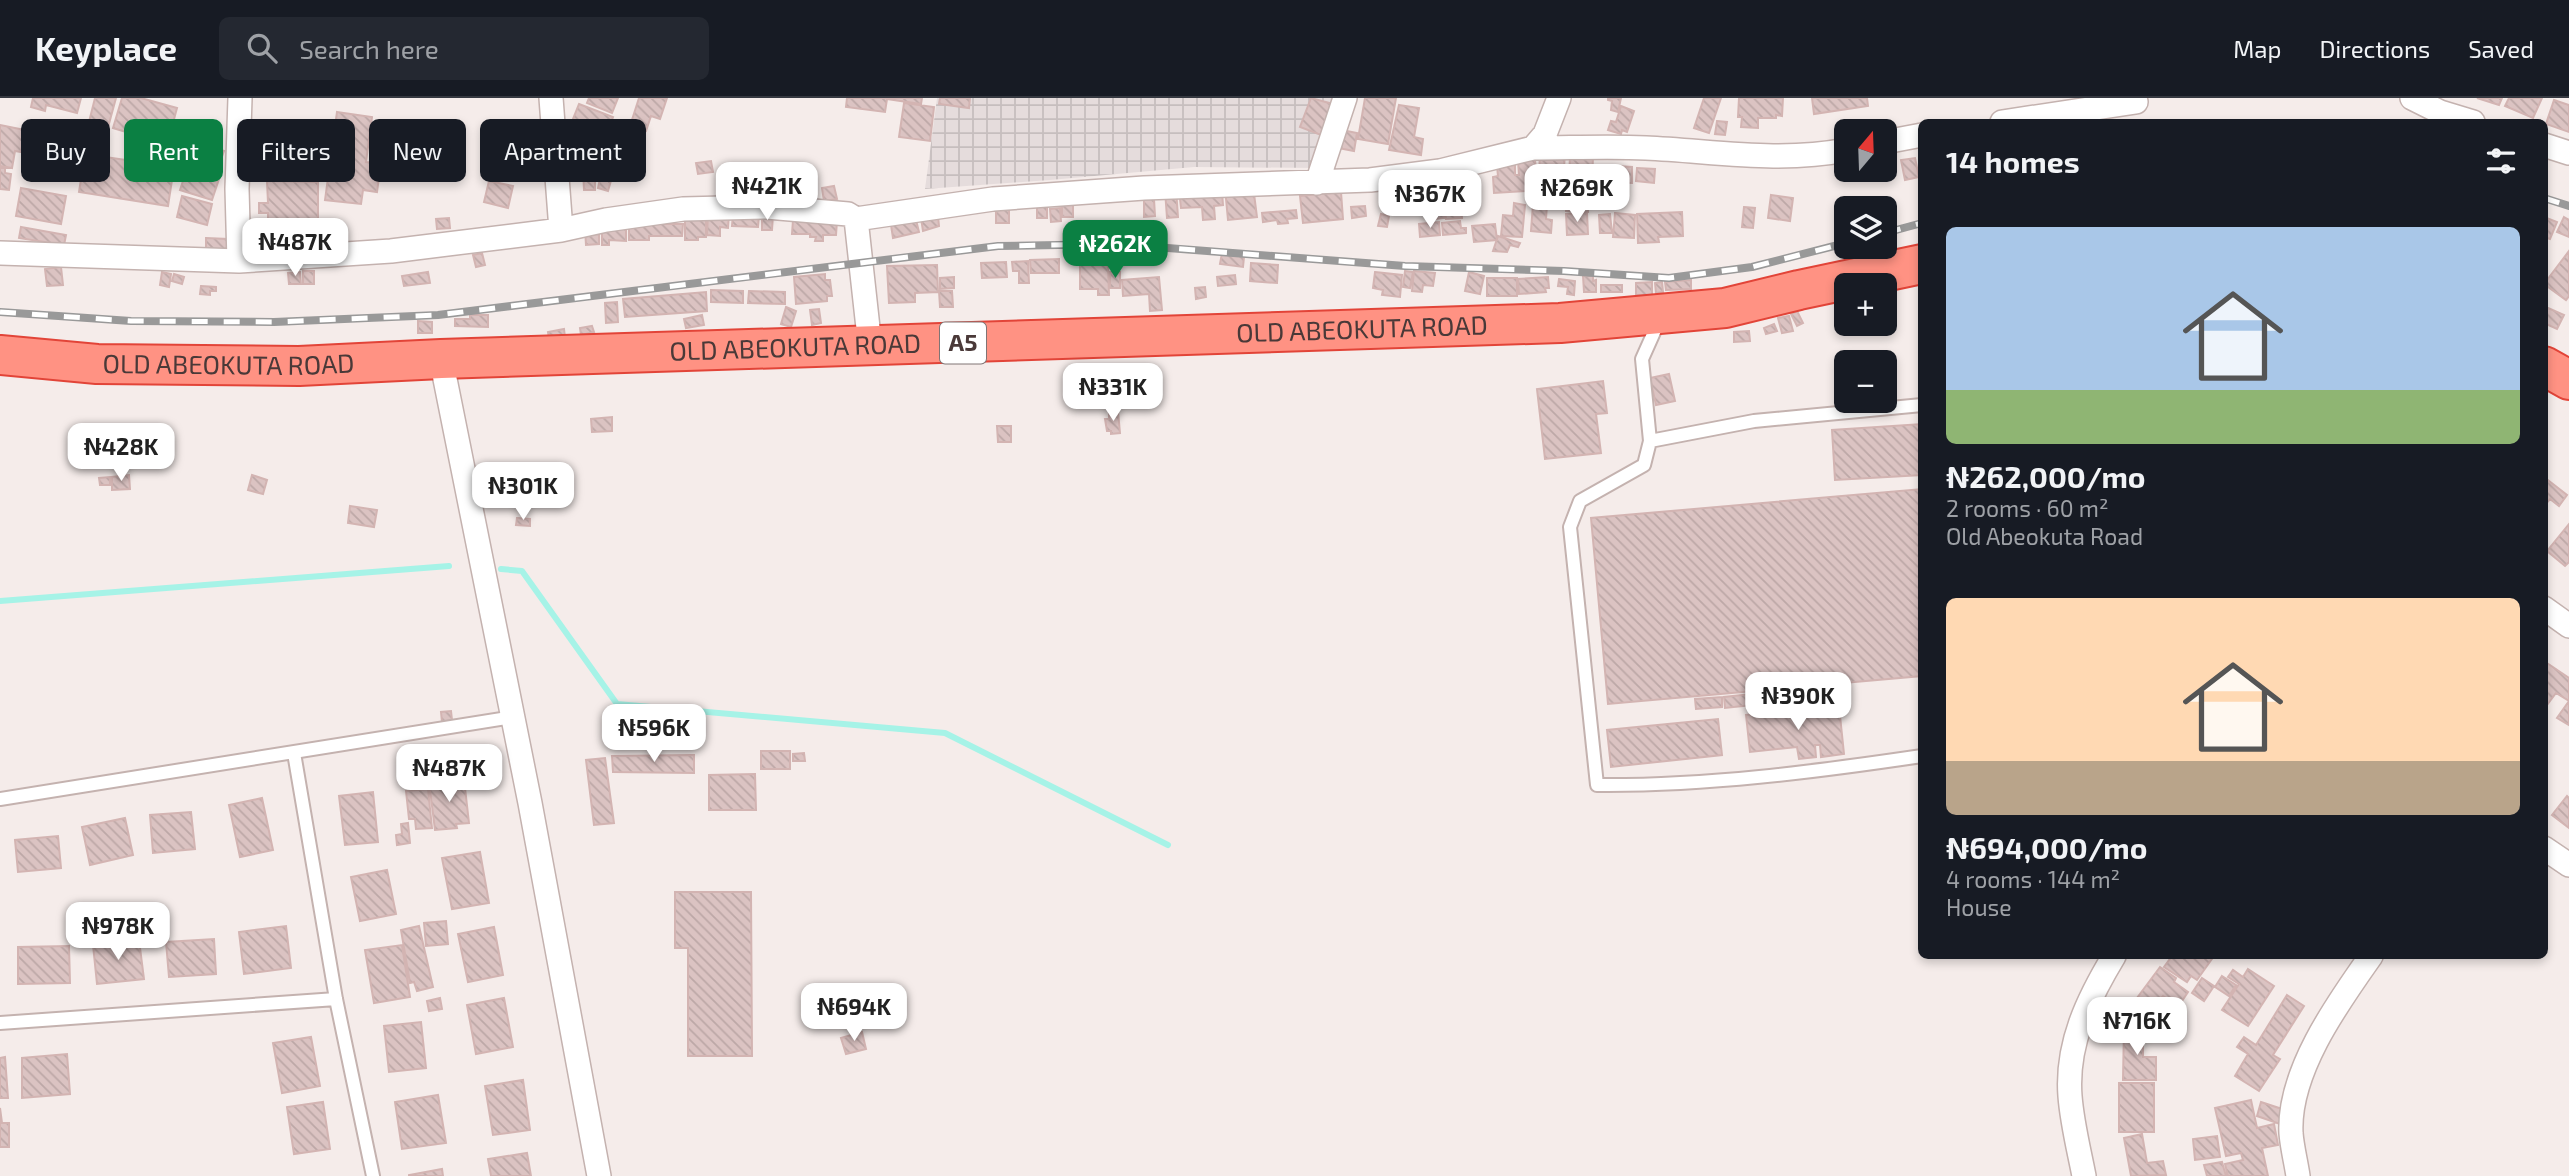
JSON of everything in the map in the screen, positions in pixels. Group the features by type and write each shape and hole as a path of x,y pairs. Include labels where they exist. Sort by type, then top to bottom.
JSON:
{"highway":[{"name":"OLD ABEOKUTA ROAD","path":"0,355 97,364 299,366 441,359 1560,323 1725,308 1918,265"}],"street":[{"path":"239,261 237,189 240,98"},
{"path":"551,98 561,230"},
{"path":"1317,183 1345,98"},
{"path":"1532,148 1545,134 1559,98"},
{"path":"2412,98 2445,105 2468,119"},
{"path":"2022,119 2136,102"},
{"path":"1897,140 1918,136"},
{"path":"2548,146 2569,153"},
{"path":"0,253 239,261 391,251 561,230 606,220 683,209 767,207 848,214 856,219 993,199 1144,188 1370,180 1440,171 1532,148 1645,148 1750,156 1834,152"},
{"path":"856,219 870,346"},
{"path":"441,359 513,717 599,1176"},
{"path":"2548,611 2569,626"},
{"path":"2548,851 2569,865"},
{"path":"2084,1176 2070,1096 2071,1057 2085,1010 2112,959"},
{"path":"2298,1176 2291,1132 2294,1098 2308,1058 2369,959"}],"lane":[{"path":"1662,314 1642,359 1650,441 1644,465 1580,501 1570,527 1597,785 1663,786 1855,766 1918,757"},
{"path":"1650,441 1754,421 1918,405"},
{"path":"0,799 513,717"},
{"path":"294,753 336,999 373,1176"},
{"path":"0,1023 336,999"}],"shaded area":[{"path":"937,98 1340,98 1318,168 1194,167 925,189"}],"building":[{"path":"33,98 81,98 77,113 46,105 45,111 31,107"},
{"path":"95,98 116,98 110,120 90,119"},
{"path":"122,98 141,98 177,108 174,119 124,119 124,131 113,128"},
{"path":"589,98 618,98 612,113 587,103"},
{"path":"639,98 667,98 660,119 651,116 646,131 646,119 632,119"},
{"path":"847,98 922,98 921,104 887,99 885,112 846,107"},
{"path":"940,98 970,98 969,108 939,104"},
{"path":"1311,98 1333,104 1321,135 1300,127"},
{"path":"1365,98 1396,98 1388,144 1358,139"},
{"path":"1608,98 1621,98 1618,112 1611,110 1612,101"},
{"path":"1704,98 1721,98 1709,133 1694,128"},
{"path":"1739,98 1783,98 1782,116 1758,118 1758,128 1741,127 1742,117 1738,117"},
{"path":"1812,98 1867,98 1868,106 1814,114"},
{"path":"2477,98 2502,98 2499,105"},
{"path":"2509,98 2542,98 2533,118 2505,106"},
{"path":"2554,100 2569,105 2569,132 2548,125"},
{"path":"904,103 934,107 930,141 899,137"},
{"path":"579,104 613,117 612,119 573,119"},
{"path":"1399,105 1419,108 1414,137 1423,139 1421,155 1389,150"},
{"path":"1621,106 1634,111 1627,132 1622,130 1621,134 1608,130 1611,121 1616,122"},
{"path":"337,112 372,117 369,119 366,162 369,162 369,182 378,182 377,192 363,190 361,204 325,200 327,182 355,182 355,119 336,119"},
{"path":"1717,121 1727,122 1725,135 1715,134"},
{"path":"0,125 21,129 21,152 15,151 12,168 0,166"},
{"path":"1342,130 1357,133 1354,151 1338,148"},
{"path":"1540,152 1565,153 1563,183 1549,182 1549,177 1539,176"},
{"path":"1570,154 1593,155 1592,191 1574,190 1574,184 1569,183"},
{"path":"110,158 124,160 124,182 172,182 168,206 79,192 81,182 110,182"},
{"path":"1915,158 1918,177 1905,180 1901,160"},
{"path":"1535,160 1537,178 1526,179 1526,191 1494,193 1493,177 1498,176 1497,166 1515,165 1515,175 1519,175 1518,161"},
{"path":"711,161 713,172 698,174 696,163"},
{"path":"1602,165 1632,167 1632,183 1601,182"},
{"path":"0,168 5,168 5,173 11,174 9,190 0,189"},
{"path":"1637,168 1655,169 1654,183 1636,181"},
{"path":"183,182 218,182 212,200 180,190"},
{"path":"267,182 318,182 318,230 268,230 268,213 259,213 259,203 268,203"},
{"path":"489,182 513,186 508,208 484,202"},
{"path":"584,182 595,182 595,190 584,190"},
{"path":"599,182 611,182 608,191 598,188"},
{"path":"1550,184 1564,185 1563,202 1533,201 1534,190 1549,191"},
{"path":"834,186 837,199 824,201 822,188"},
{"path":"1253,186 1257,217 1228,220 1225,188"},
{"path":"21,188 66,196 61,224 16,216"},
{"path":"1176,189 1178,217 1167,218 1165,190"},
{"path":"1179,190 1222,192 1223,205 1214,206 1215,219 1203,220 1202,207 1181,208"},
{"path":"1571,191 1589,192 1588,212 1566,211 1567,204 1570,204"},
{"path":"1341,192 1343,219 1303,223 1300,196"},
{"path":"1771,195 1793,198 1790,221 1768,218"},
{"path":"182,196 212,204 207,225 177,217"},
{"path":"1460,196 1462,218 1446,219 1444,197"},
{"path":"1062,199 1073,199 1073,217 1062,217"},
{"path":"1144,199 1154,199 1155,216 1144,217"},
{"path":"1037,203 1047,204 1047,218 1037,218"},
{"path":"1514,203 1525,205 1522,237 1501,236 1503,215 1513,216"},
{"path":"1533,204 1547,205 1546,219 1552,220 1551,233 1531,231"},
{"path":"996,206 1009,206 1009,223 996,223"},
{"path":"1365,206 1366,216 1352,218 1351,207"},
{"path":"1442,206 1444,218 1427,220 1426,207"},
{"path":"1744,207 1755,208 1753,228 1742,227"},
{"path":"1060,208 1061,221 1051,222 1050,209"},
{"path":"1296,210 1297,218 1287,219 1288,223 1278,224 1277,220 1263,222 1262,213"},
{"path":"706,211 706,237 685,240 685,218"},
{"path":"1682,212 1683,236 1658,237 1659,242 1638,243 1637,214"},
{"path":"708,213 729,214 728,228 720,227 720,236 707,235"},
{"path":"1587,213 1588,234 1567,235 1566,214"},
{"path":"1615,213 1635,215 1634,238 1613,237"},
{"path":"733,214 759,214 758,227 732,226"},
{"path":"1381,214 1389,216 1387,227 1378,226"},
{"path":"1610,214 1612,233 1600,233 1599,215"},
{"path":"762,215 773,215 772,230 762,230"},
{"path":"938,216 939,226 923,231 921,218"},
{"path":"2564,217 2569,220 2569,237 2557,232"},
{"path":"449,218 450,228 437,229 436,219"},
{"path":"2548,219 2557,222 2548,238"},
{"path":"793,220 837,221 836,235 823,235 823,241 815,241 816,237 810,237 810,234 792,234"},
{"path":"916,220 919,232 893,238 891,225"},
{"path":"1460,221 1461,228 1466,228 1466,233 1443,235 1442,223"},
{"path":"1439,222 1440,235 1420,237 1419,224"},
{"path":"629,224 683,224 682,236 649,236 649,240 629,240"},
{"path":"1495,224 1497,240 1474,242 1472,226"},
{"path":"602,225 626,225 626,241 609,240 609,245 602,245"},
{"path":"21,227 66,235 64,245 19,238"},
{"path":"585,229 599,229 599,244 586,245"},
{"path":"1498,236 1520,243 1518,247 1510,245 1507,252 1493,251"},
{"path":"206,238 228,239 228,249 206,249"},
{"path":"2569,251 2569,296 2566,300 2548,287 2548,279"},
{"path":"482,253 485,265 476,267 473,255"},
{"path":"1222,253 1244,257 1243,267 1220,264"},
{"path":"1059,259 1059,273 1031,273 1030,260"},
{"path":"1028,261 1029,283 1019,283 1019,271 1013,271 1012,262"},
{"path":"1006,262 1007,277 982,278 981,263"},
{"path":"1251,263 1278,265 1277,283 1250,281"},
{"path":"937,265 938,292 915,293 915,302 889,303 887,266"},
{"path":"1080,265 1108,265 1109,295 1098,295 1098,289 1080,289"},
{"path":"61,267 63,285 47,286 45,269"},
{"path":"303,271 314,271 314,284 303,284"},
{"path":"1405,271 1413,272 1410,288 1403,287"},
{"path":"1414,271 1435,273 1433,286 1423,285 1422,292 1412,291"},
{"path":"162,272 171,274 169,287 160,285"},
{"path":"300,272 301,284 289,284 288,273"},
{"path":"428,272 430,283 404,286 402,276"},
{"path":"1110,272 1120,272 1120,288 1110,288"},
{"path":"1375,272 1402,275 1400,297 1382,295 1383,290 1373,288"},
{"path":"1469,272 1484,276 1480,294 1465,291"},
{"path":"174,274 184,277 182,284 172,281"},
{"path":"825,274 825,280 830,280 832,296 827,296 827,301 796,304 794,277"},
{"path":"1235,275 1236,284 1218,286 1217,277"},
{"path":"1583,276 1593,276 1593,281 1596,280 1596,292 1584,292"},
{"path":"954,277 954,288 940,289 940,278"},
{"path":"1159,277 1162,310 1150,311 1149,294 1123,296 1122,280"},
{"path":"1548,277 1549,288 1545,288 1546,292 1519,294 1518,279"},
{"path":"1487,278 1517,278 1517,296 1487,296"},
{"path":"1559,279 1575,281 1574,295 1567,294 1568,287 1558,286"},
{"path":"1691,280 1691,289 1666,290 1665,282"},
{"path":"1652,282 1652,295 1636,295 1636,283"},
{"path":"1662,282 1663,292 1656,293 1655,283"},
{"path":"1601,285 1622,285 1622,292 1601,292"},
{"path":"201,286 216,287 216,291 210,291 210,295 200,294"},
{"path":"1205,287 1206,297 1196,299 1195,288"},
{"path":"711,290 743,291 743,303 711,302"},
{"path":"749,291 785,292 785,304 748,303"},
{"path":"939,291 952,291 953,307 940,307"},
{"path":"706,292 707,311 625,317 623,299"},
{"path":"617,302 618,322 606,323 605,303"},
{"path":"786,307 796,311 791,327 781,324"},
{"path":"2548,308 2564,315 2557,329 2548,325"},
{"path":"819,309 821,323 812,325 810,310"},
{"path":"1797,311 1803,323 1797,326 1791,314"},
{"path":"470,315 488,315 488,327 455,326 455,319 470,319"},
{"path":"702,315 704,325 686,328 684,319"},
{"path":"1789,316 1793,331 1782,333 1778,318"},
{"path":"418,321 432,322 432,333 418,333"},
{"path":"1774,324 1777,331 1766,334 1764,328"},
{"path":"592,326 594,332 581,335 580,328"},
{"path":"564,329 565,337 549,339 548,332"},
{"path":"1749,331 1750,341 1734,342 1734,332"},
{"path":"1669,374 1675,401 1656,405 1650,378"},
{"path":"1603,381 1607,413 1596,414 1601,453 1545,459 1537,389"},
{"path":"1118,411 1120,433 1111,434 1111,431 1107,431 1105,419 1109,419 1109,412"},
{"path":"612,417 612,431 592,432 591,419"},
{"path":"1918,424 1918,475 1835,480 1832,430"},
{"path":"997,426 1011,426 1011,442 998,442"},
{"path":"129,475 130,489 112,490 112,477"},
{"path":"252,475 267,480 263,494 248,490"},
{"path":"110,477 110,485 100,485 99,478"},
{"path":"2548,480 2567,495 2559,506 2550,499 2548,501"},
{"path":"1918,489 1918,676 1608,704 1591,518"},
{"path":"350,506 377,510 374,527 348,523"},
{"path":"517,518 530,519 530,526 516,525"},
{"path":"2569,524 2569,562 2565,566 2548,550"},
{"path":"2548,664 2569,678 2569,701 2556,693 2548,704"},
{"path":"1751,694 1752,705 1725,708 1724,697"},
{"path":"1722,697 1722,707 1696,709 1695,699"},
{"path":"2569,701 2569,725 2557,718"},
{"path":"1839,706 1844,754 1821,757 1820,745 1815,745 1816,757 1799,759 1797,747 1750,752 1746,715"},
{"path":"451,711 452,720 442,722 441,712"},
{"path":"1718,719 1722,755 1611,767 1607,730"},
{"path":"761,751 790,751 790,769 761,769"},
{"path":"804,753 805,761 793,761 793,754"},
{"path":"694,755 694,773 613,772 612,756"},
{"path":"605,758 614,823 594,825 586,760"},
{"path":"755,774 756,810 709,810 709,775"},
{"path":"464,779 469,823 456,824 457,828 435,830 429,782"},
{"path":"428,789 432,828 416,829 415,819 409,819 406,791"},
{"path":"373,792 378,842 345,845 339,796"},
{"path":"2567,796 2569,798 2569,828 2552,815"},
{"path":"262,798 273,850 240,857 229,805"},
{"path":"191,812 195,849 153,853 150,815"},
{"path":"125,818 133,855 90,865 82,827"},
{"path":"408,823 410,843 397,845 396,835 402,834 401,824"},
{"path":"58,836 61,868 18,872 15,840"},
{"path":"480,852 489,903 452,909 442,858"},
{"path":"387,870 396,914 360,921 351,877"},
{"path":"675,892 751,892 752,1056 688,1056 688,948 675,948"},
{"path":"446,921 448,944 426,946 424,923"},
{"path":"286,926 291,968 244,974 239,932"},
{"path":"419,926 433,987 417,991 414,982 410,983 401,930"},
{"path":"494,927 503,975 468,982 458,934"},
{"path":"214,939 216,974 169,977 166,942"},
{"path":"139,940 144,979 97,984 93,945"},
{"path":"402,945 410,997 374,1003 365,950"},
{"path":"69,946 70,983 18,984 18,947"},
{"path":"2170,959 2212,959 2197,980 2191,976 2187,982 2164,967"},
{"path":"2160,967 2176,978 2174,982 2188,992 2178,1007 2163,996 2146,1018 2131,1006"},
{"path":"2248,969 2274,986 2248,1026 2222,1010 2239,984 2228,977 2233,970 2243,977"},
{"path":"2222,976 2236,985 2229,996 2215,987"},
{"path":"2202,978 2214,986 2204,1001 2192,993"},
{"path":"2287,995 2304,1006 2273,1055 2280,1059 2259,1091 2235,1076 2248,1054 2237,1047 2244,1037 2256,1045"},
{"path":"440,998 442,1009 429,1011 427,1001"},
{"path":"504,998 513,1047 476,1054 467,1005"},
{"path":"421,1022 426,1068 389,1072 384,1026"},
{"path":"2124,1026 2143,1026 2143,1057 2156,1057 2156,1080 2123,1080"},
{"path":"862,1032 866,1049 846,1054 841,1038"},
{"path":"311,1037 320,1086 282,1093 273,1043"},
{"path":"67,1054 70,1094 22,1098 22,1058"},
{"path":"5,1057 8,1098 0,1098 0,1058"},
{"path":"523,1080 530,1130 493,1135 485,1086"},
{"path":"2119,1083 2154,1083 2154,1132 2119,1132"},
{"path":"438,1095 446,1143 402,1149 395,1102"},
{"path":"2251,1100 2257,1128 2274,1124 2278,1145 2262,1148 2268,1176 2228,1176 2225,1164 2243,1160 2241,1153 2226,1156 2215,1108"},
{"path":"323,1102 330,1149 294,1154 287,1107"},
{"path":"2261,1102 2285,1110 2280,1124 2257,1116"},
{"path":"0,1108 2,1123 9,1123 9,1147 0,1147"},
{"path":"2142,1134 2147,1163 2163,1161 2166,1175 2131,1176 2124,1138"},
{"path":"2217,1136 2220,1157 2195,1160 2193,1139"},
{"path":"527,1153 531,1176 491,1176 488,1159"},
{"path":"2222,1162 2226,1176 2207,1176 2204,1165"},
{"path":"442,1169 443,1176 409,1176 409,1175"}],"waterway":[{"path":"0,601 449,566"},
{"path":"501,569 522,571 617,704 945,733 1168,845"}],"railway":[{"path":"2548,199 2569,206"},
{"path":"1897,230 1918,224"},
{"path":"0,312 131,321 274,322 438,315 998,246 1115,244 1405,266 1564,271 1669,278 1752,267 1834,246"}]}
